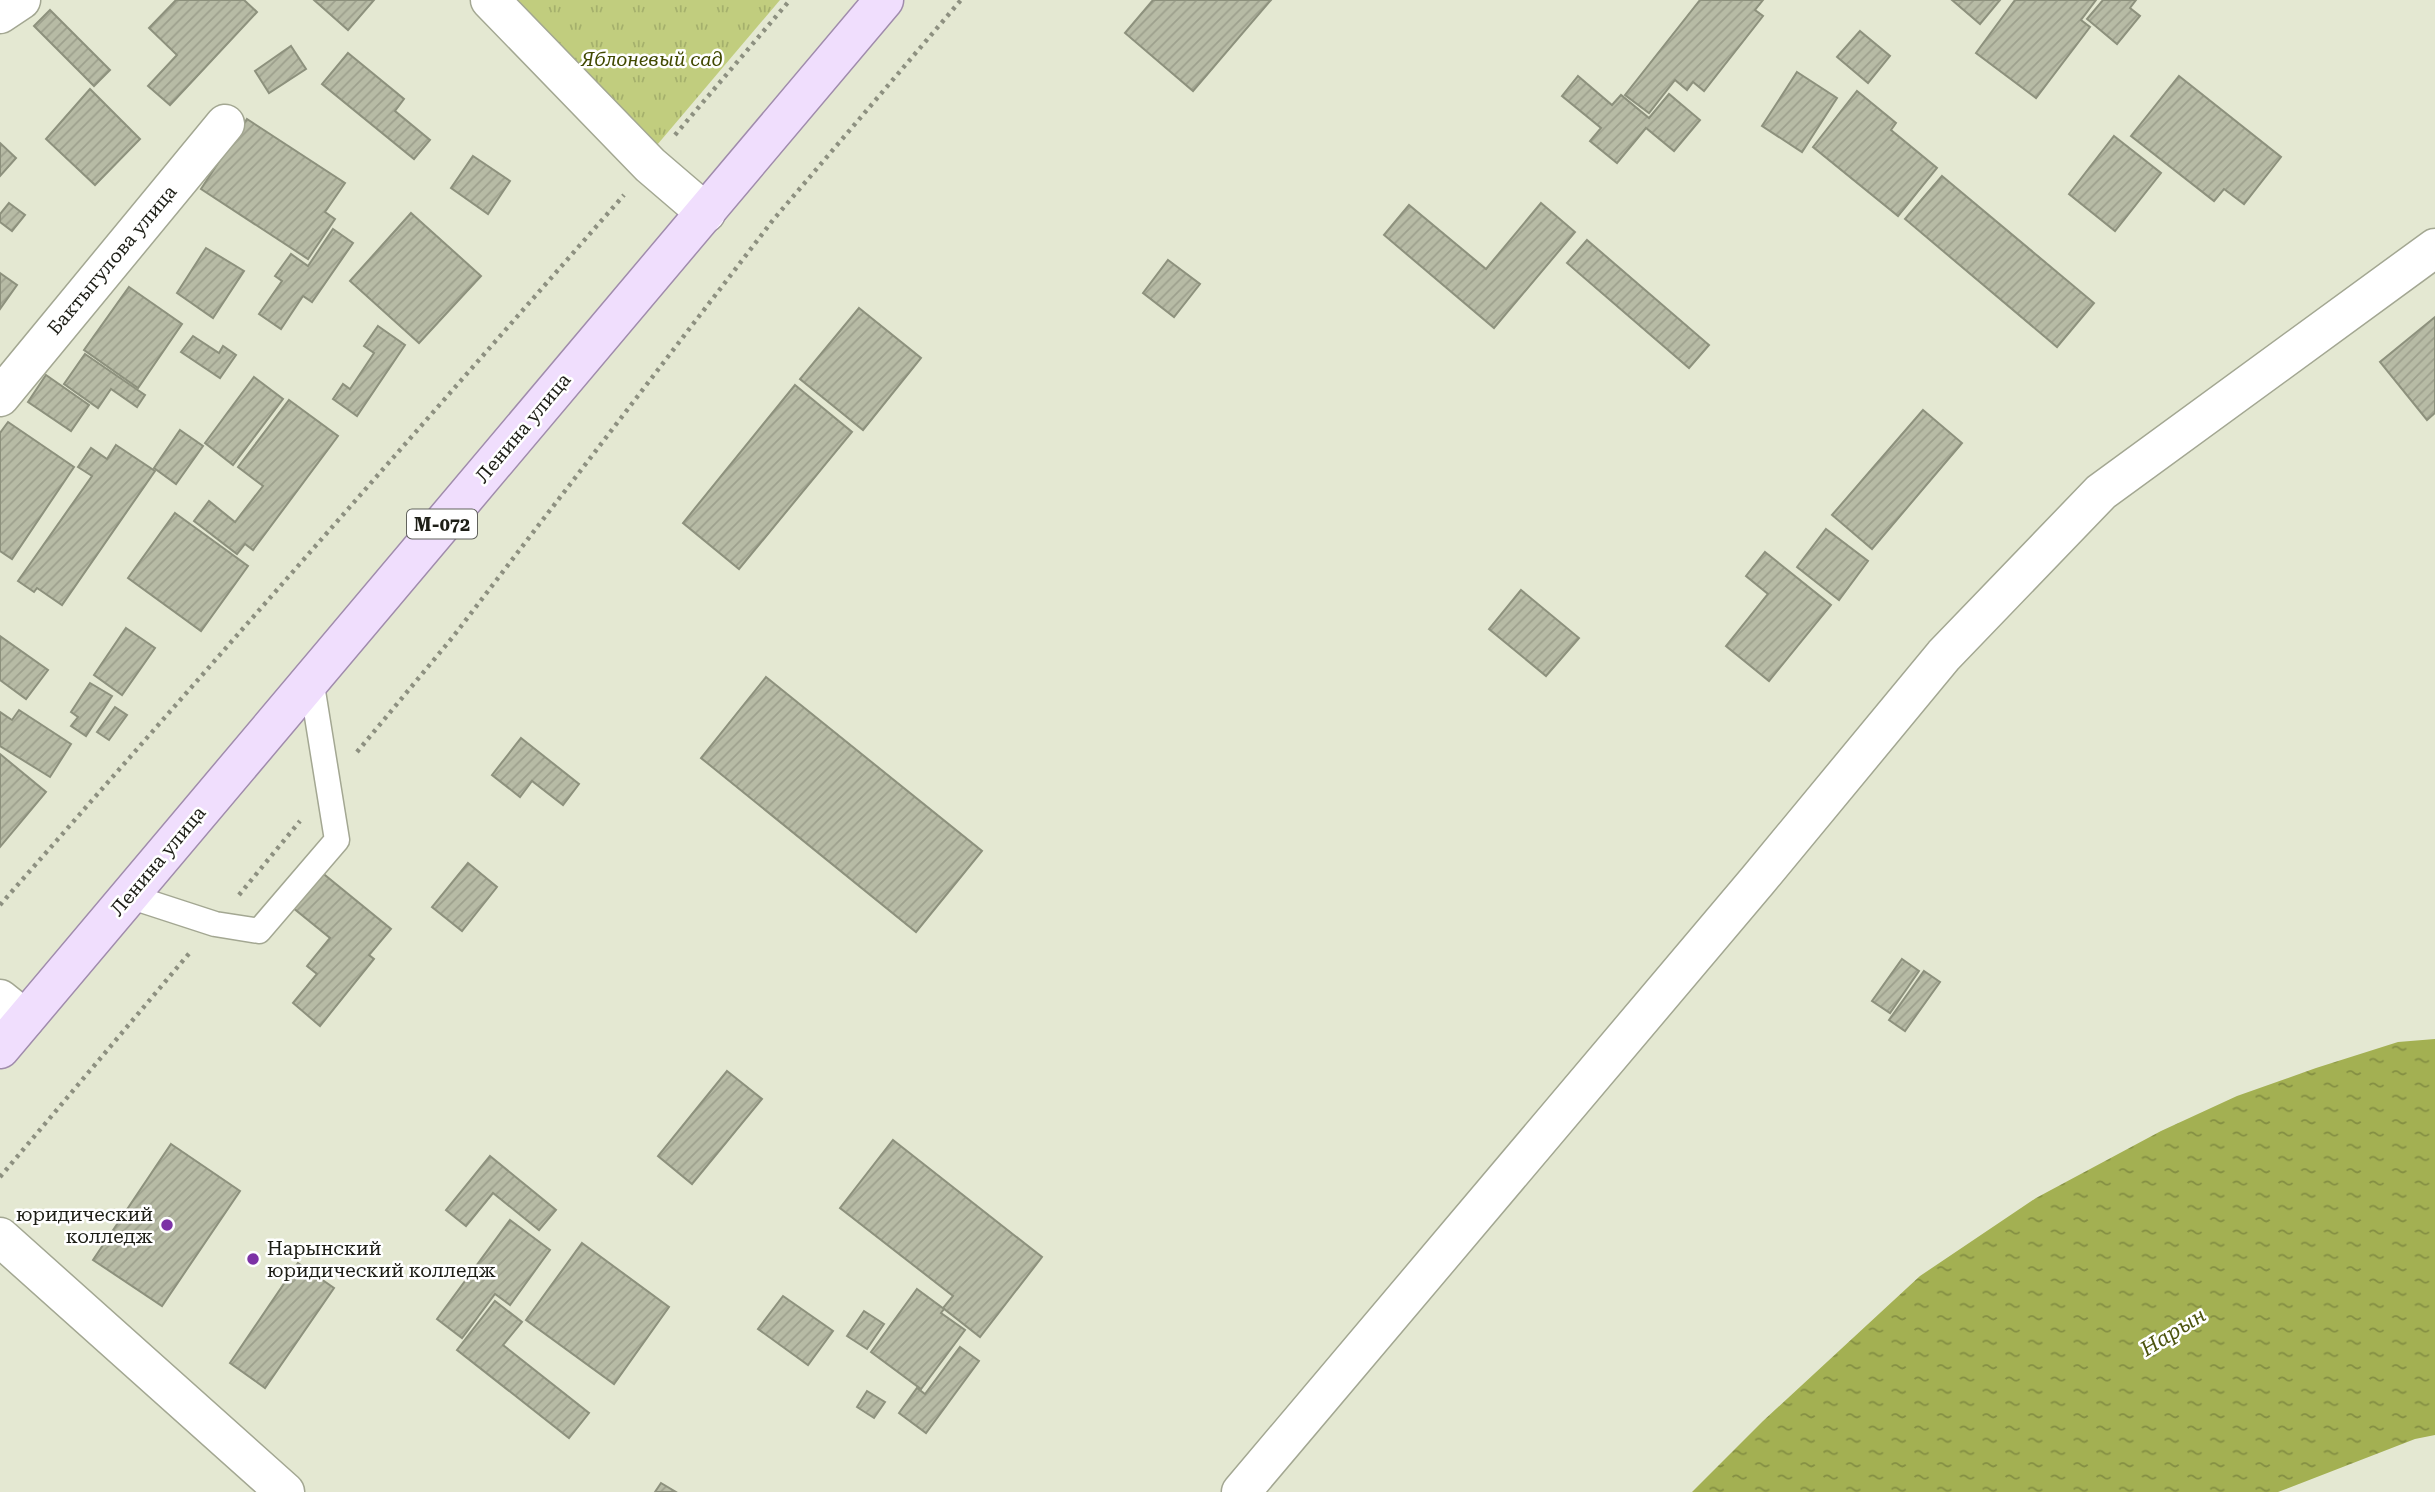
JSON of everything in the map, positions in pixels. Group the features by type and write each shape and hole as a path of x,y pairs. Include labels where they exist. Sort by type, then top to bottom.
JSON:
{"main road":[{"name":"Ленина улица","path":"0,1049 13,1009 129,896 884,0"}],"street":[{"path":"0,14 21,0"},
{"path":"490,0 650,165 706,213"},
{"name":"Бактыгулова улица","path":"0,397 225,124"},
{"path":"1241,1492 1749,891 1944,655 2101,492 2435,248"},
{"path":"0,1237 285,1492"}],"lane":[{"path":"129,896 215,924 259,931 337,840 311,679"}],"path":[{"path":"0,905 650,165 790,0"},
{"path":"0,1177 215,924 452,638 774,220 961,0"}],"green space":[{"name":"Яблоневый сад","path":"505,0 780,0 657,145"}],"water":[{"name":"Нарын","path":"2435,1039 2435,1435 2415,1439 2278,1492 1692,1492 1763,1421 1920,1276 2036,1198 2161,1131 2237,1096 2398,1042"}],"building":[{"path":"176,0 244,0 257,12 170,105 148,86 177,55 149,28"},
{"path":"314,0 374,0 348,30"},
{"path":"1153,0 1271,0 1193,91 1125,33"},
{"path":"1700,0 1763,0 1755,10 1763,16 1704,91 1693,82 1687,90 1675,80 1649,113 1625,95"},
{"path":"1952,0 2000,0 1980,24"},
{"path":"2015,0 2096,0 2081,20 2090,27 2036,98 1976,53"},
{"path":"2103,0 2136,0 2130,8 2140,16 2117,44 2087,19"},
{"path":"50,10 110,70 94,86 34,26"},
{"path":"1860,31 1890,56 1868,83 1837,57"},
{"path":"291,46 306,69 269,93 255,71"},
{"path":"348,53 404,99 395,111 430,140 414,159 322,84"},
{"path":"1797,72 1837,98 1802,152 1762,126"},
{"path":"1578,76 1612,105 1621,95 1649,118 1669,94 1700,120 1674,151 1646,128 1617,163 1590,141 1601,128 1562,96"},
{"path":"2179,76 2281,157 2244,204 2224,189 2214,201 2131,136"},
{"path":"90,89 140,139 95,185 46,139"},
{"path":"1857,91 1896,123 1891,130 1937,168 1898,216 1813,147"},
{"path":"247,119 345,183 325,212 335,219 308,259 201,189"},
{"path":"2114,136 2161,173 2115,231 2069,194"},
{"path":"0,143 16,158 0,176"},
{"path":"473,156 510,181 488,214 451,188"},
{"path":"1942,176 2094,303 2057,347 1905,219"},
{"path":"9,203 25,215 12,231 0,222 0,214"},
{"path":"1541,203 1575,232 1494,328 1384,235 1409,205 1486,269"},
{"path":"411,213 481,276 419,343 350,281"},
{"path":"333,229 353,243 312,302 303,296 281,329 259,314 282,281 275,276 291,254 308,266"},
{"path":"1587,240 1709,345 1689,368 1567,263"},
{"path":"206,248 244,271 213,318 177,293"},
{"path":"1168,260 1200,284 1174,317 1143,293"},
{"path":"0,273 17,285 0,309"},
{"path":"129,287 182,324 138,388 84,350"},
{"path":"859,308 921,358 863,430 800,379"},
{"path":"2435,317 2435,413 2427,420 2380,362"},
{"path":"378,326 405,345 357,416 333,399 343,384 350,389 374,353 364,346"},
{"path":"193,336 219,353 223,346 236,355 220,378 181,352"},
{"path":"85,354 145,395 137,407 111,389 98,408 64,384"},
{"path":"46,375 89,405 71,431 28,402"},
{"path":"254,377 283,399 233,465 205,443"},
{"path":"795,385 852,432 739,569 683,523"},
{"path":"289,400 338,436 253,550 245,544 237,554 194,521 209,501 235,522 263,486 238,467"},
{"path":"1923,410 1962,443 1872,549 1832,515"},
{"path":"8,422 74,467 12,559 0,551 0,433"},
{"path":"180,430 203,446 176,484 154,468"},
{"path":"116,445 155,471 62,605 37,588 34,592 18,581 92,476 78,467 91,448 107,459"},
{"path":"175,513 248,566 201,631 128,578"},
{"path":"1826,529 1868,561 1839,600 1797,567"},
{"path":"1765,552 1831,605 1769,681 1726,646 1768,594 1746,576"},
{"path":"1521,590 1579,638 1546,676 1489,629"},
{"path":"126,628 155,648 122,695 94,675"},
{"path":"0,636 48,670 26,699 0,680"},
{"path":"766,677 982,851 916,932 701,758"},
{"path":"90,683 112,696 86,736 71,726 78,717 71,712"},
{"path":"115,707 127,715 109,740 97,732"},
{"path":"19,710 71,744 50,777 0,746 0,712 12,720"},
{"path":"521,738 579,784 563,805 532,781 520,797 492,775"},
{"path":"0,754 46,792 0,847"},
{"path":"468,863 497,887 462,931 432,907"},
{"path":"320,871 391,929 369,955 374,959 320,1026 293,1003 317,974 307,966 330,938 292,907"},
{"path":"1902,959 1919,971 1890,1013 1872,1001"},
{"path":"1924,971 1940,982 1905,1031 1889,1020"},
{"path":"727,1071 762,1099 692,1184 658,1156"},
{"path":"893,1140 1042,1257 980,1337 943,1308 953,1296 840,1208"},
{"name":"юридический колледж","path":"171,1144 240,1191 162,1306 93,1260"},
{"path":"490,1156 556,1210 539,1230 493,1193 466,1226 446,1210"},
{"path":"510,1220 550,1250 510,1305 495,1294 462,1338 437,1319"},
{"path":"582,1243 669,1307 614,1384 526,1320"},
{"path":"298,1263 334,1288 265,1388 230,1363"},
{"path":"917,1289 944,1309 941,1313 965,1330 921,1389 871,1352"},
{"path":"783,1296 833,1331 808,1365 758,1329"},
{"path":"495,1301 522,1322 503,1345 589,1413 569,1438 457,1350"},
{"path":"864,1311 884,1324 867,1349 847,1336"},
{"path":"960,1347 979,1361 926,1433 899,1413 917,1388 925,1394"},
{"path":"867,1391 885,1402 874,1418 857,1407"},
{"path":"661,1483 676,1492 655,1492"}],"place":[{"name":"юридический колледж","path":"167,1225"},
{"name":"Нарынский юридический колледж","path":"253,1259"}]}
